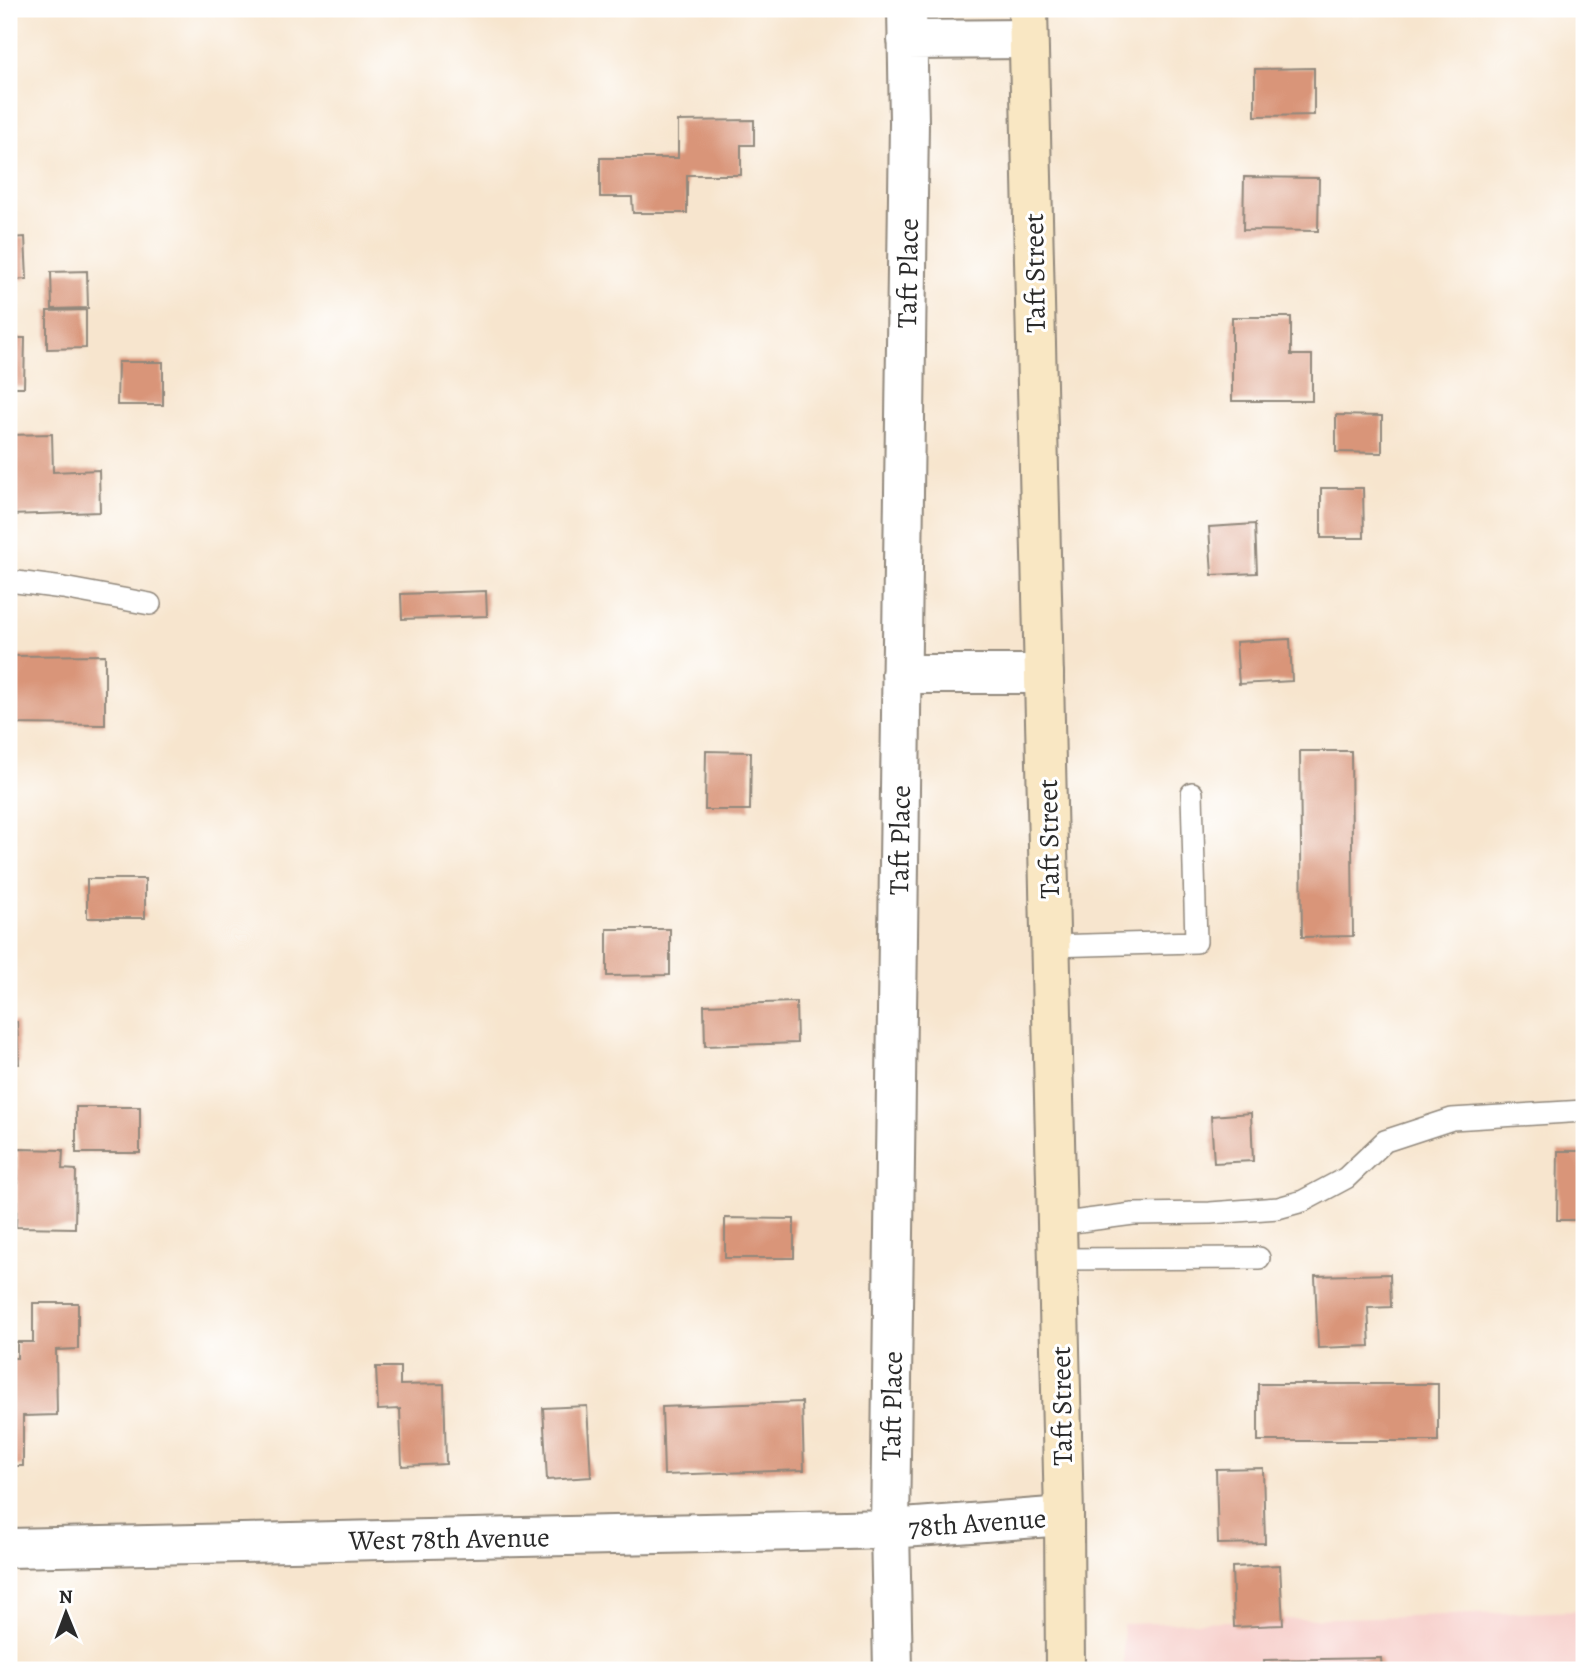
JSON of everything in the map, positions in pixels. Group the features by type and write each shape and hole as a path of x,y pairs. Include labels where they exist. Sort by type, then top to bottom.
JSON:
{"main road":[{"name":"Taft Street","path":"1028,24 1064,1516 1065,1670"}],"street":[{"path":"907,24 1028,24"},
{"name":"Taft Place","path":"893,1670 890,1529 909,122 907,24"},
{"path":"901,674 1044,674"},
{"name":"78th Avenue","path":"890,1529 1064,1516"},
{"name":"West 78th Avenue","path":"9,1548 890,1529"}],"lane":[{"path":"9,581 150,604"},
{"path":"1050,946 1196,942 1192,793"},
{"path":"1057,1242 1133,1214 1210,1213 1278,1208 1303,1201 1346,1178 1385,1141 1452,1119 1584,1111"},
{"path":"1057,1242 1259,1258"}],"shaded area":[{"path":"1584,1611 1584,1670 1124,1670 1123,1624"}],"building":[{"path":"1314,68 1314,115 1255,116 1255,69"},
{"path":"754,120 754,145 741,145 741,175 687,175 687,213 633,213 632,197 600,197 600,158 678,158 678,121"},
{"path":"1244,177 1319,178 1318,231 1243,230"},
{"path":"25,237 27,279 9,280 9,238"},
{"path":"87,271 88,308 52,309 51,272"},
{"path":"86,310 86,348 47,349 47,311"},
{"path":"1232,317 1291,317 1291,355 1312,355 1312,401 1232,401"},
{"path":"9,338 25,338 24,387 9,387"},
{"path":"118,362 163,362 163,405 117,405"},
{"path":"1336,415 1382,416 1382,453 1336,452"},
{"path":"52,434 53,472 99,470 100,512 9,515 9,435"},
{"path":"1321,488 1363,488 1364,538 1321,538"},
{"path":"1255,524 1257,573 1212,575 1209,527"},
{"path":"486,591 487,616 402,619 401,594"},
{"path":"1290,639 1292,681 1239,684 1236,642"},
{"path":"105,655 105,725 9,724 9,656"},
{"path":"706,751 751,752 750,810 705,810"},
{"path":"1300,751 1351,751 1353,936 1302,937"},
{"path":"87,879 145,879 145,918 87,918"},
{"path":"607,929 670,929 670,975 607,976"},
{"path":"796,1002 797,1043 705,1046 704,1005"},
{"path":"9,1022 17,1022 19,1064 9,1064"},
{"path":"76,1107 140,1107 140,1153 76,1153"},
{"path":"1251,1113 1253,1161 1214,1163 1211,1116"},
{"path":"18,1149 63,1150 62,1169 76,1170 75,1228 16,1227"},
{"path":"1558,1151 1584,1151 1584,1220 1557,1220"},
{"path":"725,1218 794,1219 794,1258 725,1258"},
{"path":"1390,1274 1391,1307 1368,1308 1370,1346 1318,1348 1315,1276"},
{"path":"33,1303 78,1303 78,1349 56,1350 57,1415 23,1416 23,1466 9,1466 9,1358 17,1358 17,1342 33,1342"},
{"path":"376,1367 400,1367 400,1385 444,1384 446,1464 402,1466 400,1409 378,1410"},
{"path":"1258,1384 1438,1384 1438,1441 1258,1441"},
{"path":"802,1402 804,1470 664,1475 662,1407"},
{"path":"587,1406 591,1477 547,1480 543,1408"},
{"path":"1263,1468 1265,1543 1218,1544 1216,1469"},
{"path":"1280,1565 1283,1625 1234,1627 1232,1567"},
{"path":"1381,1658 1382,1670 1264,1670 1264,1660"}]}
